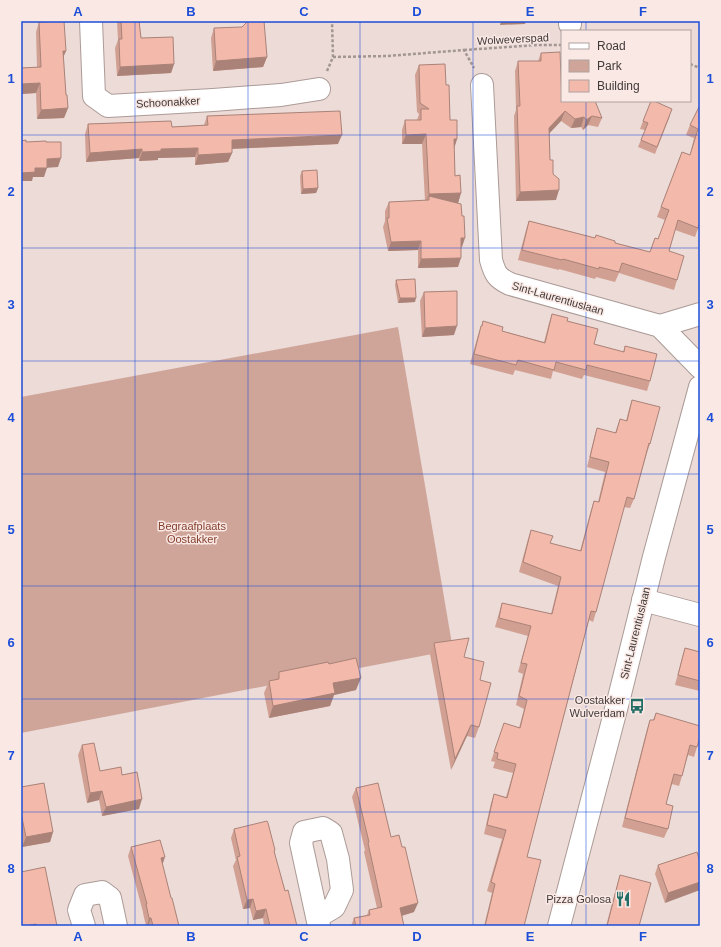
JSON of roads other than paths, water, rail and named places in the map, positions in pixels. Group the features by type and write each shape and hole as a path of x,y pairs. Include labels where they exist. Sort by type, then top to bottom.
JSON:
{"street":[{"name":"Schoonakker","path":"91,21 94,96 108,106 281,95 319,89"},
{"name":"Sint-Laurentiuslaan","path":"482,85 491,260 494,272 502,281 510,284 660,326"},
{"path":"700,314 660,326 700,367"},
{"name":"Sint-Laurentiuslaan","path":"559,926 643,600 700,387"},
{"path":"643,600 700,615"},
{"path":"84,926 79,910 85,895 102,892 110,898 116,926"}],"place":[{"name":"Oostakker Wulverdam","path":"637,706"},
{"name":"Pizza Golosa","path":"623,899"}],"park label":[{"name":"Begraafplaats Oostakker","path":"192,532"}]}
